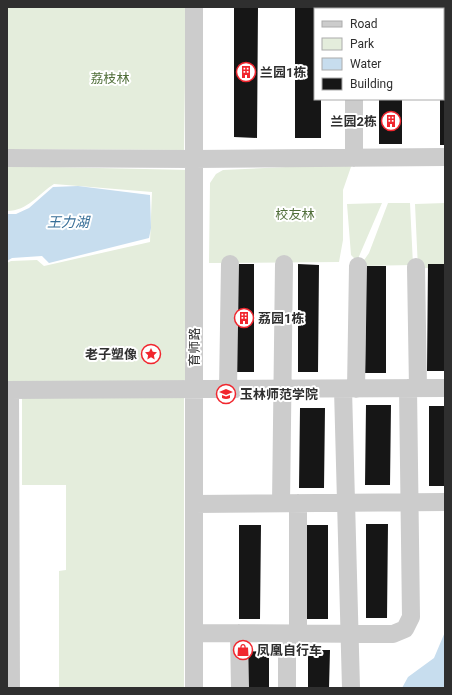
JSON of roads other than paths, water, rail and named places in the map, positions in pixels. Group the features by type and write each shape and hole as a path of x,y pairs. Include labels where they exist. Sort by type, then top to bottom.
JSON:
{"lane":[{"name":"育师路","path":"194,7 194,688"},
{"path":"354,100 354,158"},
{"path":"12,156 194,159 445,158"},
{"path":"228,389 230,264"},
{"path":"284,264 283,389 289,503 292,634 287,688"},
{"path":"351,688 345,503 350,389 358,266"},
{"path":"194,633 393,634 405,629 411,617 409,502 416,267"},
{"path":"11,688 8,390 445,388"},
{"path":"194,504 445,502"},
{"path":"239,633 240,688"}],"water":[{"name":"王力湖","path":"78,186 150,195 151,228 149,238 49,263 42,256 12,258 7,261 7,214 16,214 29,208 53,187"},
{"path":"445,632 445,688 402,688 408,677 434,658"}],"place":[{"name":"兰园1栋","path":"246,72"},
{"name":"兰园2栋","path":"391,121"},
{"name":"荔园1栋","path":"244,318"},
{"name":"老子塑像","path":"151,354"},
{"name":"玉林师范学院","path":"226,394"},
{"name":"凤凰自行车","path":"243,650"}],"park label":[{"name":"荔枝林","path":"110,78"},
{"name":"校友林","path":"295,214"}]}
